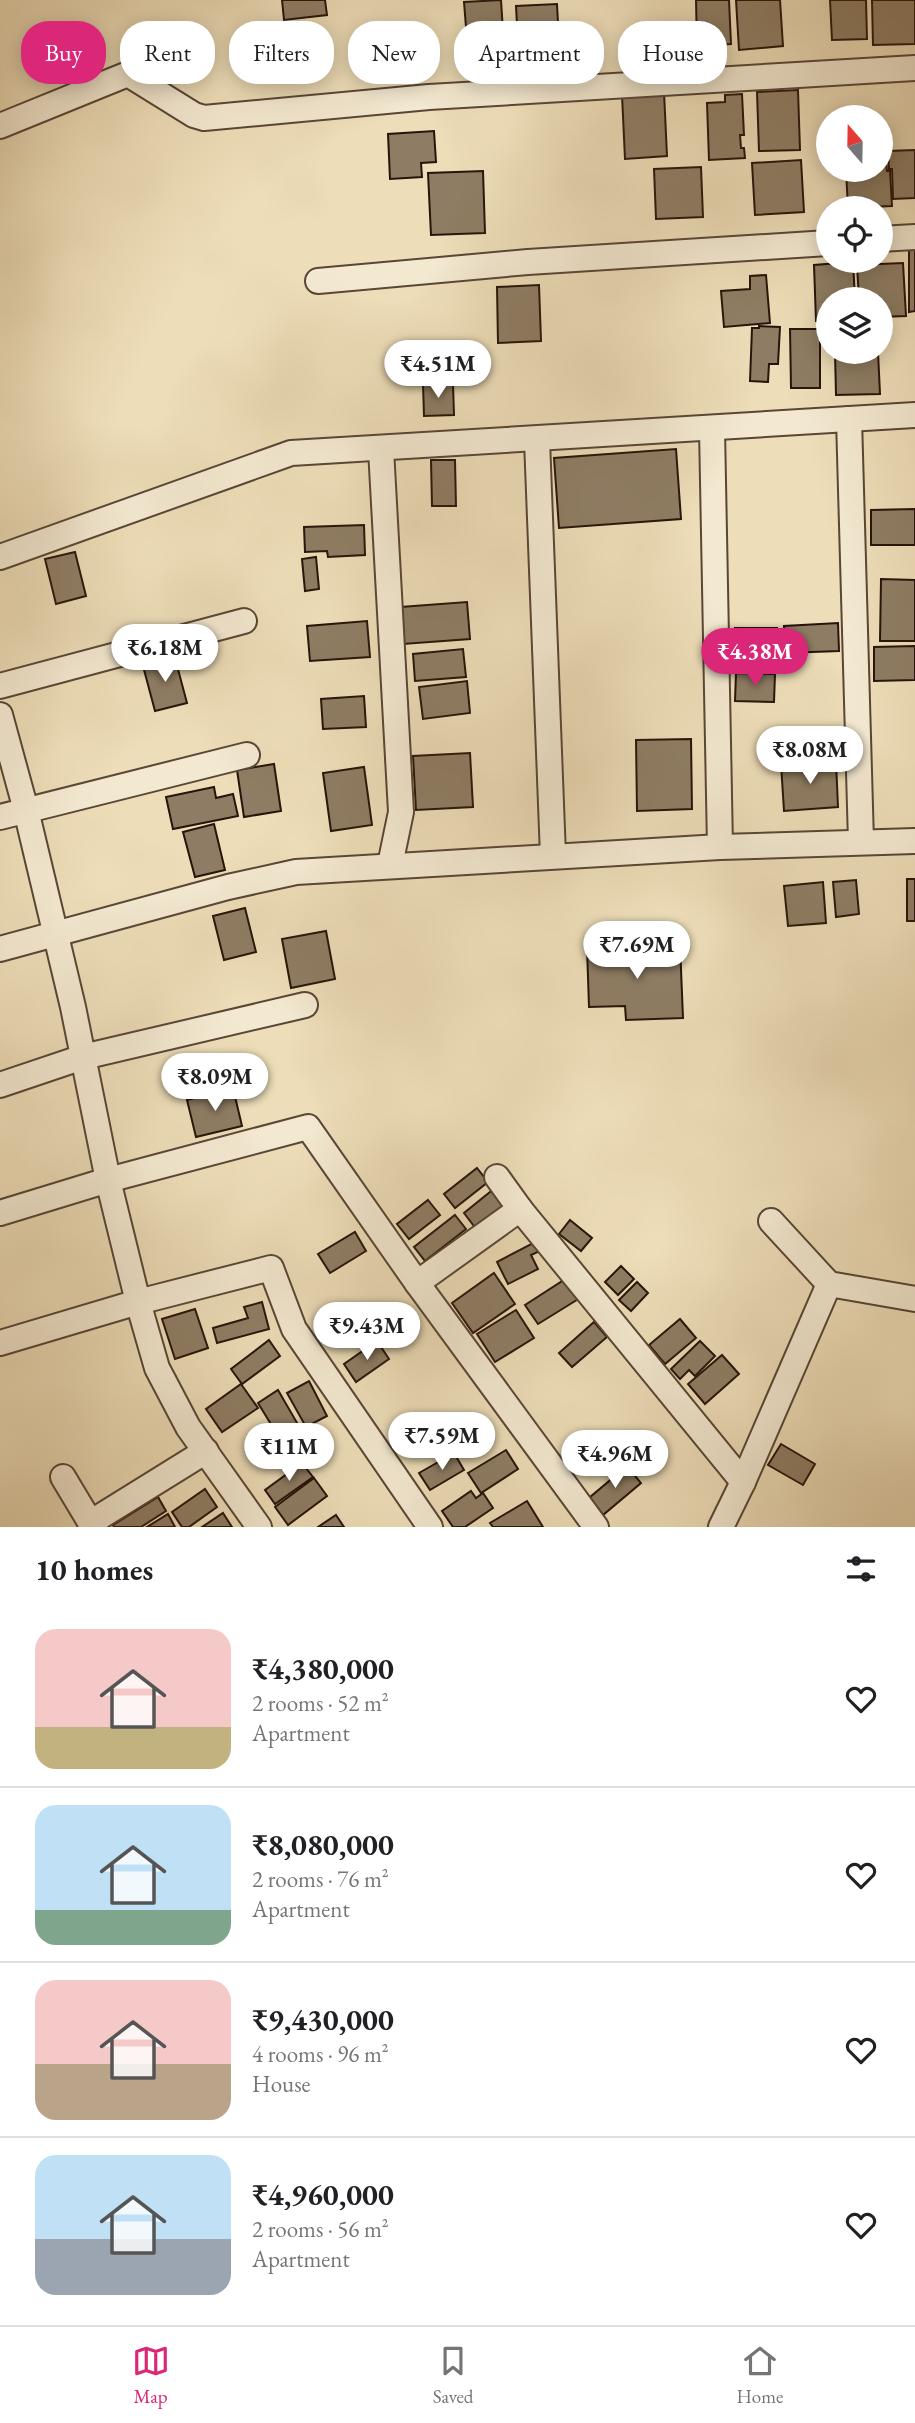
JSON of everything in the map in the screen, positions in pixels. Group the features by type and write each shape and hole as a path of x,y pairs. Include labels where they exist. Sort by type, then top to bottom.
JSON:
{"street":[{"path":"0,126 128,74 194,115 204,118 429,97 915,68"},
{"path":"893,238 915,237"},
{"path":"318,281 528,262 816,244"},
{"path":"0,557 291,453 915,415"},
{"path":"849,419 861,842"},
{"path":"712,429 720,847"},
{"path":"537,440 554,856"},
{"path":"381,449 401,812 390,865"},
{"path":"0,685 244,621"},
{"path":"0,715 55,934 108,1180 157,1368 183,1418 260,1527"},
{"path":"0,817 247,755"},
{"path":"0,949 266,877 325,869 720,847 915,841"},
{"path":"0,1085 83,1057 305,1005"},
{"path":"0,1213 108,1180 308,1126 417,1283 596,1527"},
{"path":"497,1177 520,1209 743,1482"},
{"path":"417,1283 520,1209"},
{"path":"771,1221 829,1284 915,1299"},
{"path":"0,1343 138,1302 271,1268 295,1329 429,1527"},
{"path":"721,1527 829,1284"},
{"path":"63,1477 92,1525 206,1451"}],"building":[{"path":"282,0 325,0 327,15 284,20"},
{"path":"501,0 502,21 466,21 464,2"},
{"path":"696,0 729,0 731,44 727,44 727,21 696,21"},
{"path":"736,0 780,0 783,46 739,50"},
{"path":"830,0 866,0 867,39 832,40"},
{"path":"872,0 915,0 915,44 873,45"},
{"path":"557,4 558,21 517,21 516,6"},
{"path":"798,90 800,150 759,151 757,92"},
{"path":"664,92 667,156 625,159 622,95"},
{"path":"742,94 744,135 740,135 745,158 709,160 707,103 725,102 725,95"},
{"path":"434,131 436,162 421,163 422,177 390,179 388,134"},
{"path":"915,150 915,198 893,199 893,151"},
{"path":"801,160 804,212 755,215 752,163"},
{"path":"701,167 703,217 656,219 654,169"},
{"path":"483,171 485,233 431,235 428,173"},
{"path":"847,182 891,182 891,196 847,196"},
{"path":"909,247 915,247 915,311 909,312"},
{"path":"893,263 903,263 906,316 893,316 893,287 858,287 857,273 893,273"},
{"path":"814,265 816,273 854,273 854,287 816,287 816,321"},
{"path":"766,275 770,323 724,327 721,291 750,289 750,276"},
{"path":"539,285 541,341 498,343 497,287"},
{"path":"780,327 778,364 769,364 768,382 750,381 752,328"},
{"path":"790,329 816,329 816,364 820,364 820,388 791,388"},
{"path":"835,364 879,364 880,394 836,395"},
{"path":"423,384 453,384 454,415 424,416"},
{"path":"676,449 681,519 559,528 554,458"},
{"path":"431,460 455,460 456,506 432,506"},
{"path":"915,509 915,545 871,545 871,510"},
{"path":"364,525 365,555 328,557 327,551 305,552 304,527"},
{"path":"75,552 86,596 56,604 45,559"},
{"path":"316,557 319,589 305,591 302,559"},
{"path":"881,579 915,580 915,641 880,641"},
{"path":"467,602 470,639 403,644 401,607"},
{"path":"367,621 370,657 310,661 307,626"},
{"path":"838,623 839,651 785,653 784,626"},
{"path":"735,628 777,628 776,665 735,664"},
{"path":"915,646 915,680 874,681 874,647"},
{"path":"463,649 466,677 415,681 413,654"},
{"path":"175,658 187,703 155,711 143,666"},
{"path":"736,673 775,674 774,702 735,701"},
{"path":"467,681 470,713 423,719 419,687"},
{"path":"364,696 366,727 323,729 321,699"},
{"path":"691,739 692,809 637,811 636,740"},
{"path":"470,753 473,807 416,810 413,756"},
{"path":"836,761 838,807 784,811 781,764"},
{"path":"274,764 281,811 244,817 237,770"},
{"path":"364,767 372,825 331,831 323,773"},
{"path":"214,787 216,798 233,794 238,816 173,829 166,797"},
{"path":"214,824 225,870 195,877 183,832"},
{"path":"907,879 915,879 915,921 907,921"},
{"path":"856,880 859,914 836,917 833,882"},
{"path":"823,882 826,923 788,926 784,886"},
{"path":"245,908 256,952 224,960 213,916"},
{"path":"326,931 335,979 291,988 282,939"},
{"path":"680,945 683,1018 626,1020 625,1006 589,1007 587,948"},
{"path":"233,1088 242,1126 196,1137 187,1100"},
{"path":"477,1168 488,1182 455,1208 444,1194"},
{"path":"495,1188 508,1205 477,1230 464,1213"},
{"path":"428,1200 440,1215 409,1239 397,1224"},
{"path":"455,1215 466,1229 425,1261 414,1247"},
{"path":"570,1220 592,1238 581,1251 559,1234"},
{"path":"355,1232 366,1251 330,1273 318,1254"},
{"path":"537,1241 542,1250 531,1255 538,1269 508,1284 497,1262"},
{"path":"621,1266 634,1279 618,1295 605,1282"},
{"path":"494,1273 515,1304 473,1333 452,1303"},
{"path":"567,1278 580,1298 538,1324 525,1305"},
{"path":"637,1282 648,1293 631,1311 619,1300"},
{"path":"262,1302 269,1329 217,1343 213,1328 248,1318 244,1307"},
{"path":"195,1309 208,1348 175,1359 162,1319"},
{"path":"516,1310 534,1338 495,1362 477,1334"},
{"path":"680,1319 696,1338 665,1364 649,1345"},
{"path":"594,1322 607,1337 572,1367 559,1353"},
{"path":"269,1340 280,1356 242,1384 231,1369"},
{"path":"377,1341 389,1359 356,1382 344,1364"},
{"path":"700,1341 715,1356 695,1376 689,1370 680,1379 671,1369"},
{"path":"722,1355 739,1374 705,1404 688,1384"},
{"path":"309,1381 327,1416 306,1427 287,1393"},
{"path":"241,1384 258,1408 222,1432 206,1409"},
{"path":"278,1390 300,1428 280,1439 258,1403"},
{"path":"429,1415 440,1431 405,1454 395,1437"},
{"path":"781,1444 815,1464 803,1485 768,1465"},
{"path":"506,1450 518,1469 481,1493 468,1473"},
{"path":"454,1453 464,1470 430,1490 419,1473"},
{"path":"302,1463 313,1477 275,1504 265,1490"},
{"path":"627,1466 641,1483 603,1515 589,1498"},
{"path":"314,1478 327,1496 288,1525 275,1507"},
{"path":"205,1489 217,1507 189,1527 182,1527 172,1512"},
{"path":"471,1491 476,1498 483,1493 493,1508 465,1527 453,1527 442,1511"},
{"path":"158,1497 166,1511 141,1527 114,1527 113,1525"},
{"path":"527,1501 543,1527 493,1527 490,1523"},
{"path":"223,1513 232,1527 202,1527"},
{"path":"168,1514 175,1527 147,1527"},
{"path":"336,1515 344,1527 318,1527"}]}
